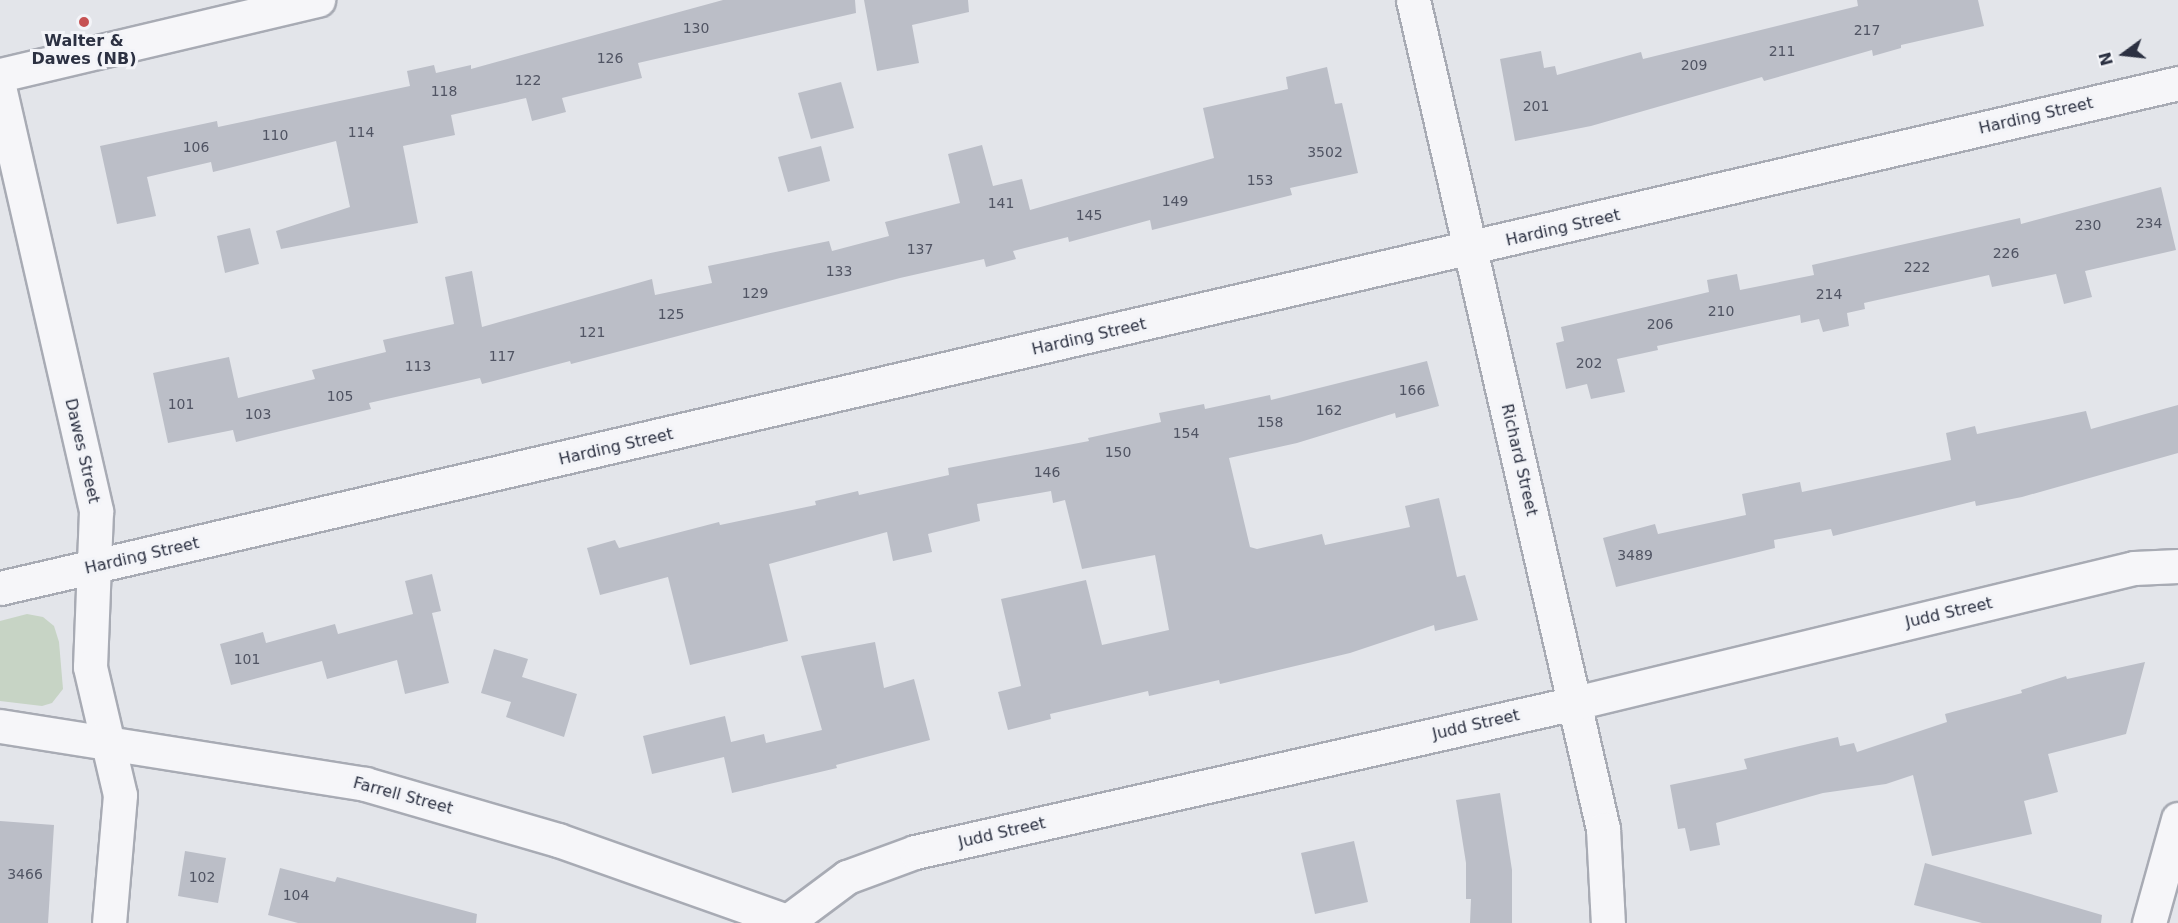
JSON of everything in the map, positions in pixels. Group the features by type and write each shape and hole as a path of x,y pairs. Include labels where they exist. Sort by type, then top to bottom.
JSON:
{"street":[{"path":"0,75 318,0"},
{"name":"Richard Street","path":"1413,0 1603,829 1608,923"},
{"name":"Harding Street","path":"0,588 1470,250 2178,83"},
{"name":"Dawes Street","path":"0,91 96,511 90,667 120,795 110,923"},
{"name":"Judd Street","path":"790,922 847,877 915,852 1575,703 2134,568 2178,566"},
{"name":"Farrell Street","path":"0,726 365,784 558,840 790,922"},
{"path":"2149,923 2178,819"}],"green space":[{"path":"27,614 43,617 54,626 59,642 63,689 52,703 42,706 0,701 0,621"}],"building":[{"path":"723,0 855,0 856,13 638,63 642,78 562,98 566,112 532,121 526,98 451,115 455,135 403,146 418,223 281,249 276,231 350,207 336,141 213,172 211,162 147,177 156,216 117,224 100,146 217,121 218,127 410,86 407,71 434,65 436,73 471,65 471,69"},
{"path":"864,0 968,0 969,12 912,25 919,63 877,71"},
{"path":"1857,0 1978,0 1984,26 1901,45 1901,48 1873,56 1872,50 1764,81 1762,77 1591,126 1515,141 1500,59 1541,51 1544,68 1555,66 1557,75 1641,52 1643,59 1858,6"},
{"path":"1327,67 1335,104 1342,103 1358,173 1290,188 1292,195 1152,230 1150,220 1069,242 1068,237 1013,251 1016,259 986,267 984,259 900,278 571,364 570,361 482,384 480,378 369,403 371,409 236,442 233,430 168,443 153,373 229,357 238,398 315,379 312,370 386,352 383,340 454,324 445,277 472,271 482,327 652,279 655,295 712,283 708,266 829,241 832,251 889,236 885,222 960,203 948,154 982,145 993,186 1022,179 1030,210 1214,158 1203,108 1288,89 1286,77"},
{"path":"841,82 854,128 811,139 798,93"},
{"path":"821,146 830,181 788,192 778,157"},
{"path":"2161,187 2176,250 2085,271 2092,297 2064,304 2056,274 1992,287 1989,275 1864,303 1865,309 1847,313 1849,326 1823,332 1819,319 1801,323 1800,315 1657,346 1658,350 1617,359 1625,392 1591,399 1587,384 1566,389 1556,343 1564,341 1561,327 1709,292 1707,280 1737,274 1740,290 1814,275 1812,265 2020,218 2021,224"},
{"path":"250,228 259,264 225,273 217,236"},
{"path":"1427,361 1439,406 1396,418 1395,413 1297,443 1229,458 1250,547 1257,549 1322,534 1325,545 1410,527 1405,506 1439,498 1457,577 1465,575 1478,620 1435,631 1434,625 1350,653 1220,684 1219,680 1149,696 1148,691 1050,714 1051,719 1008,730 998,692 1021,686 1001,599 1086,580 1102,645 1169,630 1155,555 1082,569 1065,500 1053,503 1051,491 977,504 980,521 928,534 932,552 893,561 887,532 769,564 788,641 690,665 668,577 600,595 587,548 615,540 619,548 719,522 720,525 816,505 815,501 858,491 859,495 949,475 948,468 1089,441 1088,438 1161,422 1159,413 1204,404 1205,409 1270,395 1271,400"},
{"path":"2178,405 2178,453 2022,497 1976,506 1975,501 1833,536 1831,529 1774,540 1775,548 1616,587 1603,538 1655,524 1658,534 1746,515 1742,494 1800,482 1802,492 1951,460 1946,433 1975,426 1977,434 2086,411 2091,429"},
{"path":"432,574 441,611 432,613 449,683 405,694 397,660 327,679 322,661 231,685 220,644 263,632 266,643 335,624 338,634 413,614 405,581"},
{"path":"875,642 884,688 914,679 930,740 836,765 837,768 732,793 724,757 652,774 643,736 725,716 731,742 764,734 766,743 822,730 801,656"},
{"path":"494,649 528,659 522,677 577,694 564,737 506,717 511,702 481,693"},
{"path":"2145,662 2126,734 2048,754 2058,792 2024,801 2032,834 1932,856 1913,775 1886,784 1823,793 1716,823 1720,845 1690,851 1685,828 1678,829 1670,785 1747,769 1744,759 1838,737 1840,746 1854,743 1857,752 1947,722 1945,714 2022,693 2021,690 2066,676 2067,679"},
{"path":"1500,793 1512,870 1512,923 1470,923 1471,899 1466,899 1466,863 1456,800"},
{"path":"0,821 54,825 48,923 0,923"},
{"path":"1354,841 1368,902 1315,914 1301,853"},
{"path":"185,851 226,858 218,903 178,896"},
{"path":"1925,863 2102,915 2101,923 1982,923 1914,905"},
{"path":"280,868 335,882 337,877 477,914 476,923 298,923 268,915"}],"place":[{"name":"Walter & Dawes (NB)","path":"84,22"}]}
